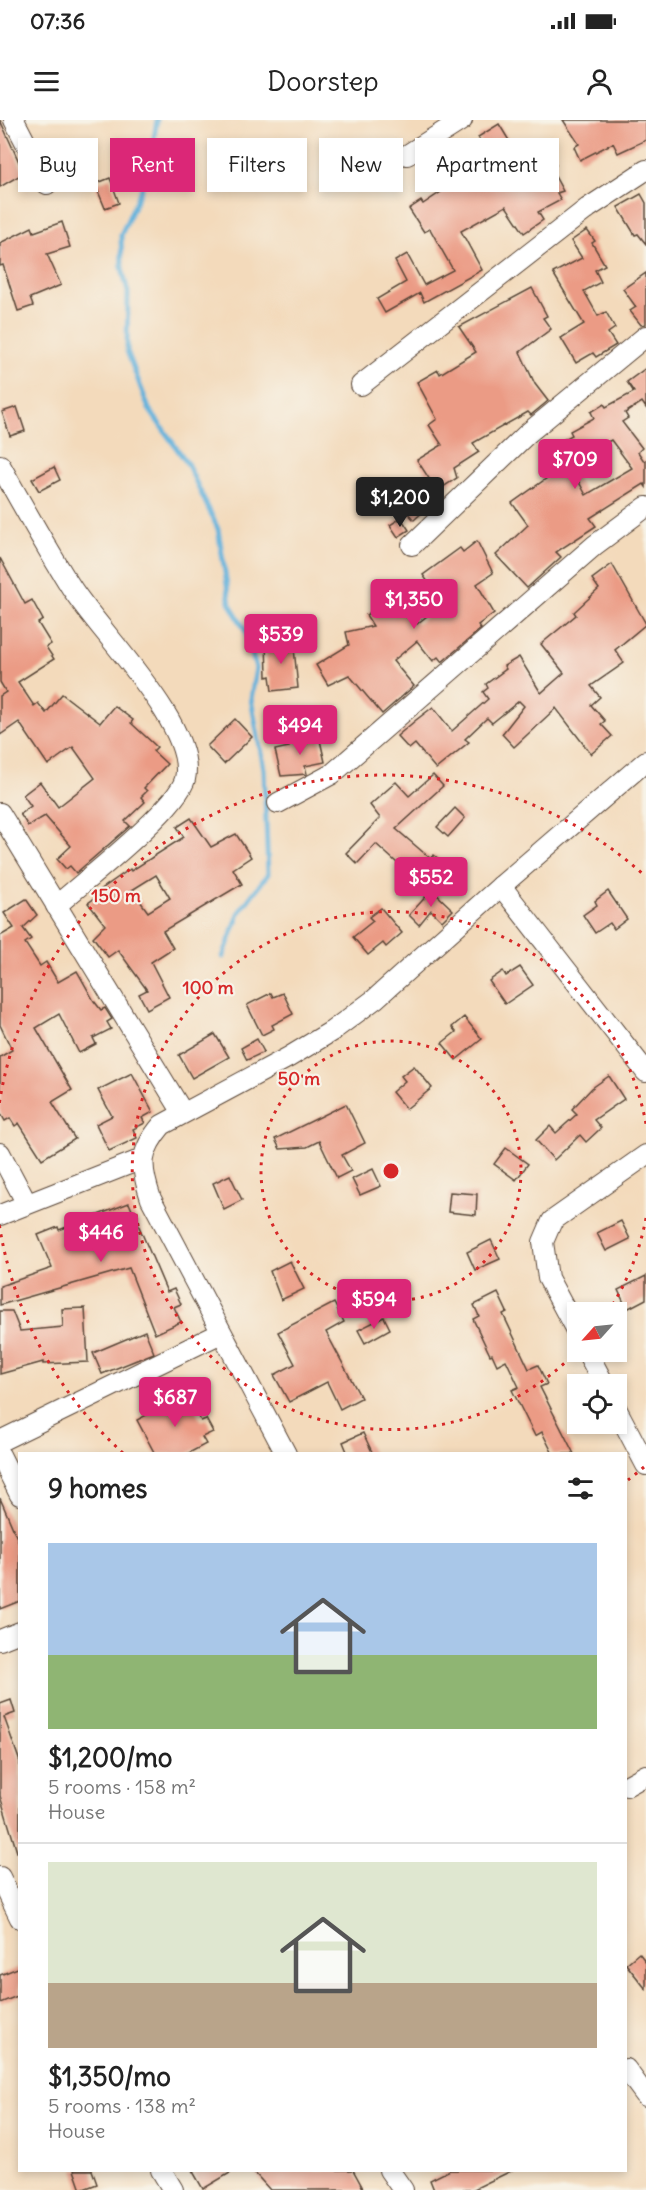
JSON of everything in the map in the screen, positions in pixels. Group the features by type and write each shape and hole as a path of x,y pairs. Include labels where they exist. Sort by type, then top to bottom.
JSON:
{"street":[{"path":"14,120 23,138"},
{"path":"408,155 462,120"},
{"path":"361,385 588,208 646,170"},
{"path":"412,545 527,434 646,336"},
{"path":"0,465 87,612 147,686 169,718 186,767 184,781 178,794 125,847 56,906"},
{"path":"278,803 332,774 595,545 646,507"},
{"path":"285,1452 152,1199 144,1180 142,1159 148,1142 162,1125 237,1087 332,1031 375,999 646,761"},
{"path":"0,813 183,1113"},
{"path":"501,886 646,1072"},
{"path":"0,1153 27,1204"},
{"path":"567,1313 548,1278 543,1242 552,1221 646,1155"},
{"path":"0,1215 142,1159"},
{"path":"0,1441 221,1333"},
{"path":"627,1429 646,1465"},
{"path":"0,1455 18,1491"},
{"path":"0,1641 18,1633"},
{"path":"627,1785 646,1775"},
{"path":"0,1877 18,1914"},
{"path":"627,2070 646,2096"},
{"path":"162,2172 173,2190"},
{"path":"390,2172 403,2190"}],"building":[{"path":"0,120 18,160 18,176 0,187"},
{"path":"563,120 646,120 646,140 618,153 613,143 580,160 574,147 579,144"},
{"path":"499,124 507,138 479,138"},
{"path":"110,178 110,192 115,192 119,203 105,208 98,191 98,183"},
{"path":"559,184 563,191 557,193 561,200 538,212 543,220 524,233 506,206 461,231 482,270 424,302 420,293 385,313 377,299 406,282 395,261 407,254 424,285 453,270 430,229 424,232 409,209 421,201 423,204 441,192 559,192"},
{"path":"641,194 646,203 646,244 638,234 635,235 618,207"},
{"path":"62,222 70,247 47,254 61,285 30,298 33,306 18,311 3,265 0,266 0,243 32,227 34,232"},
{"path":"587,230 595,241 592,243 605,265 595,270 601,282 584,291 598,316 606,312 615,328 608,333 616,345 596,357 593,353 576,363 561,338 584,324 553,273 582,258 571,241"},
{"path":"646,273 646,324 641,325 630,311 636,307 623,289"},
{"path":"532,288 547,316 543,318 551,329 520,352 535,384 548,401 531,415 528,412 473,443 479,452 454,468 457,478 437,491 417,460 442,445 429,425 437,419 417,382 438,370 440,374 476,352 459,327"},
{"path":"646,368 646,408 642,402 625,413 628,418 622,422 642,448 638,452 644,461 646,460 646,487 644,484 590,518 596,526 556,552 561,557 527,588 496,555 528,525 512,503 547,478 543,471 566,458 586,495 632,468 611,440 572,461 561,441 572,435 570,431 594,418 591,412 634,392 627,382"},
{"path":"17,407 25,431 10,436 2,412"},
{"path":"54,467 60,480 39,491 32,479"},
{"path":"408,491 425,510 414,520 397,501"},
{"path":"401,518 409,530 398,537 390,525"},
{"path":"477,541 493,573 477,584 494,613 478,625 481,629 442,662 438,657 433,661 417,641 393,661 414,686 382,714 349,675 328,685 316,665 349,645 346,632 373,626 366,615 398,595 417,624 443,603 423,575 460,548 463,552"},
{"path":"0,558 25,604 32,600 43,620 38,623 51,644 46,647 54,659 18,682 34,706 38,703 46,713 62,694 100,723 114,706 133,720 131,723 157,747 153,751 167,764 144,788 147,791 141,797 145,802 125,821 130,826 76,873 70,866 66,869 57,859 71,846 45,816 28,826 20,814 31,806 23,795 40,782 58,807 95,778 73,747 48,765 19,722 0,735 0,696 6,692 0,682"},
{"path":"612,564 646,624 615,650 624,663 591,686 600,697 591,705 605,721 601,724 612,736 591,754 556,708 514,747 502,734 524,706 519,701 492,723 487,718 465,739 469,742 436,769 415,744 409,749 397,736 433,707 452,731 488,699 483,692 488,688 486,684 506,669 504,666 519,657 541,693 564,673 541,644 576,615 574,612 599,589 592,579"},
{"path":"288,638 290,648 294,648 298,688 272,691 270,676 267,677 266,641"},
{"path":"235,719 252,737 224,764 207,746"},
{"path":"319,736 325,762 305,766 307,774 281,776 275,750 289,747 288,742"},
{"path":"433,775 443,786 396,829 431,859 434,855 448,867 427,890 376,844 357,864 346,853 380,818 370,805 396,782 409,796"},
{"path":"455,808 465,818 448,837 437,827"},
{"path":"191,818 211,847 236,834 251,857 233,869 242,884 163,931 173,948 151,962 169,997 147,1009 139,994 147,990 118,950 108,957 93,937 105,925 88,903 95,898 93,895 130,869 131,871 184,837 177,827","holes":["156,875 170,898 148,912 132,890"]},
{"path":"432,890 453,910 442,921 431,910 419,925 409,915"},
{"path":"608,891 627,919 614,929 610,923 595,933 583,915 597,905 595,901"},
{"path":"26,899 37,915 23,928 31,939 25,943 40,966 46,962 58,982 77,971 94,1001 101,1010 105,1008 112,1019 107,1022 111,1029 93,1038 96,1044 79,1053 59,1014 36,1028 72,1090 52,1102 75,1139 42,1159 19,1123 15,1126 10,1118 5,1121 0,1112 0,1057 12,1050 0,1025 0,936 14,928 4,913"},
{"path":"381,908 402,933 386,947 383,943 368,955 353,937 373,921 369,917"},
{"path":"520,967 533,985 505,1004 489,981 503,971 506,976"},
{"path":"271,993 273,997 283,993 293,1014 272,1025 274,1029 262,1035 247,1005"},
{"path":"464,1017 482,1039 456,1060 442,1043 456,1032 452,1027"},
{"path":"215,1034 229,1057 192,1078 179,1055"},
{"path":"257,1039 264,1052 247,1060 241,1048"},
{"path":"414,1066 432,1088 406,1109 392,1092 405,1081 401,1076"},
{"path":"132,1073 153,1112 142,1118 145,1123 133,1129 137,1138 109,1151 96,1124 112,1116 98,1090"},
{"path":"609,1076 624,1099 594,1120 601,1128 586,1142 580,1135 554,1160 536,1140 550,1126 556,1133 577,1114 572,1109 592,1088"},
{"path":"346,1104 365,1143 342,1155 351,1171 337,1178 319,1141 307,1147 280,1149 275,1139"},
{"path":"506,1148 528,1164 516,1180 494,1164"},
{"path":"373,1169 381,1186 360,1195 352,1179"},
{"path":"230,1175 242,1200 224,1209 213,1183"},
{"path":"450,1192 477,1194 476,1215 448,1212"},
{"path":"129,1203 167,1292 174,1289 181,1304 174,1307 181,1322 155,1334 129,1268 0,1305 0,1286 52,1268 38,1235 58,1227 59,1230"},
{"path":"621,1221 630,1239 606,1251 597,1233"},
{"path":"491,1240 500,1259 475,1270 467,1252"},
{"path":"290,1261 304,1289 281,1300 270,1271"},
{"path":"646,1276 646,1299 627,1309 627,1302 624,1302 618,1290"},
{"path":"498,1293 507,1312 503,1314 529,1369 538,1365 547,1384 540,1387 573,1452 552,1452 542,1432 535,1436 512,1390 519,1387 506,1360 497,1365 473,1319 479,1316 474,1305"},
{"path":"334,1303 344,1322 326,1332 361,1398 340,1409 327,1382 289,1402 274,1375 295,1364 278,1332"},
{"path":"85,1308 88,1362 43,1364 43,1362 0,1374 0,1311 12,1311 20,1331 63,1327 62,1309"},
{"path":"384,1317 390,1329 365,1343 358,1330"},
{"path":"145,1331 154,1353 102,1374 93,1353"},
{"path":"184,1395 188,1404 191,1402 201,1421 206,1419 213,1432 202,1437 206,1444 191,1452 154,1452 137,1420"},
{"path":"363,1433 372,1452 347,1452 343,1442"},
{"path":"0,1498 18,1540 18,1602 0,1609"},
{"path":"11,1700 15,1713 4,1717 18,1756 17,1852 0,1796 0,1704"},
{"path":"639,1953 646,1962 646,1989 627,1965"},
{"path":"18,1968 18,1996 0,2003 0,1975"},
{"path":"75,2172 93,2172 97,2184 81,2190"},
{"path":"193,2172 232,2172 203,2189"},
{"path":"254,2172 354,2172 364,2190 270,2190"},
{"path":"446,2172 509,2172 472,2190 434,2190 430,2180"}],"waterway":[{"path":"157,120 148,174 121,235 122,268 128,292 127,351 149,409 187,463 218,529 230,604 246,632 256,668 251,699 264,769 268,874 240,911 223,957"}]}
